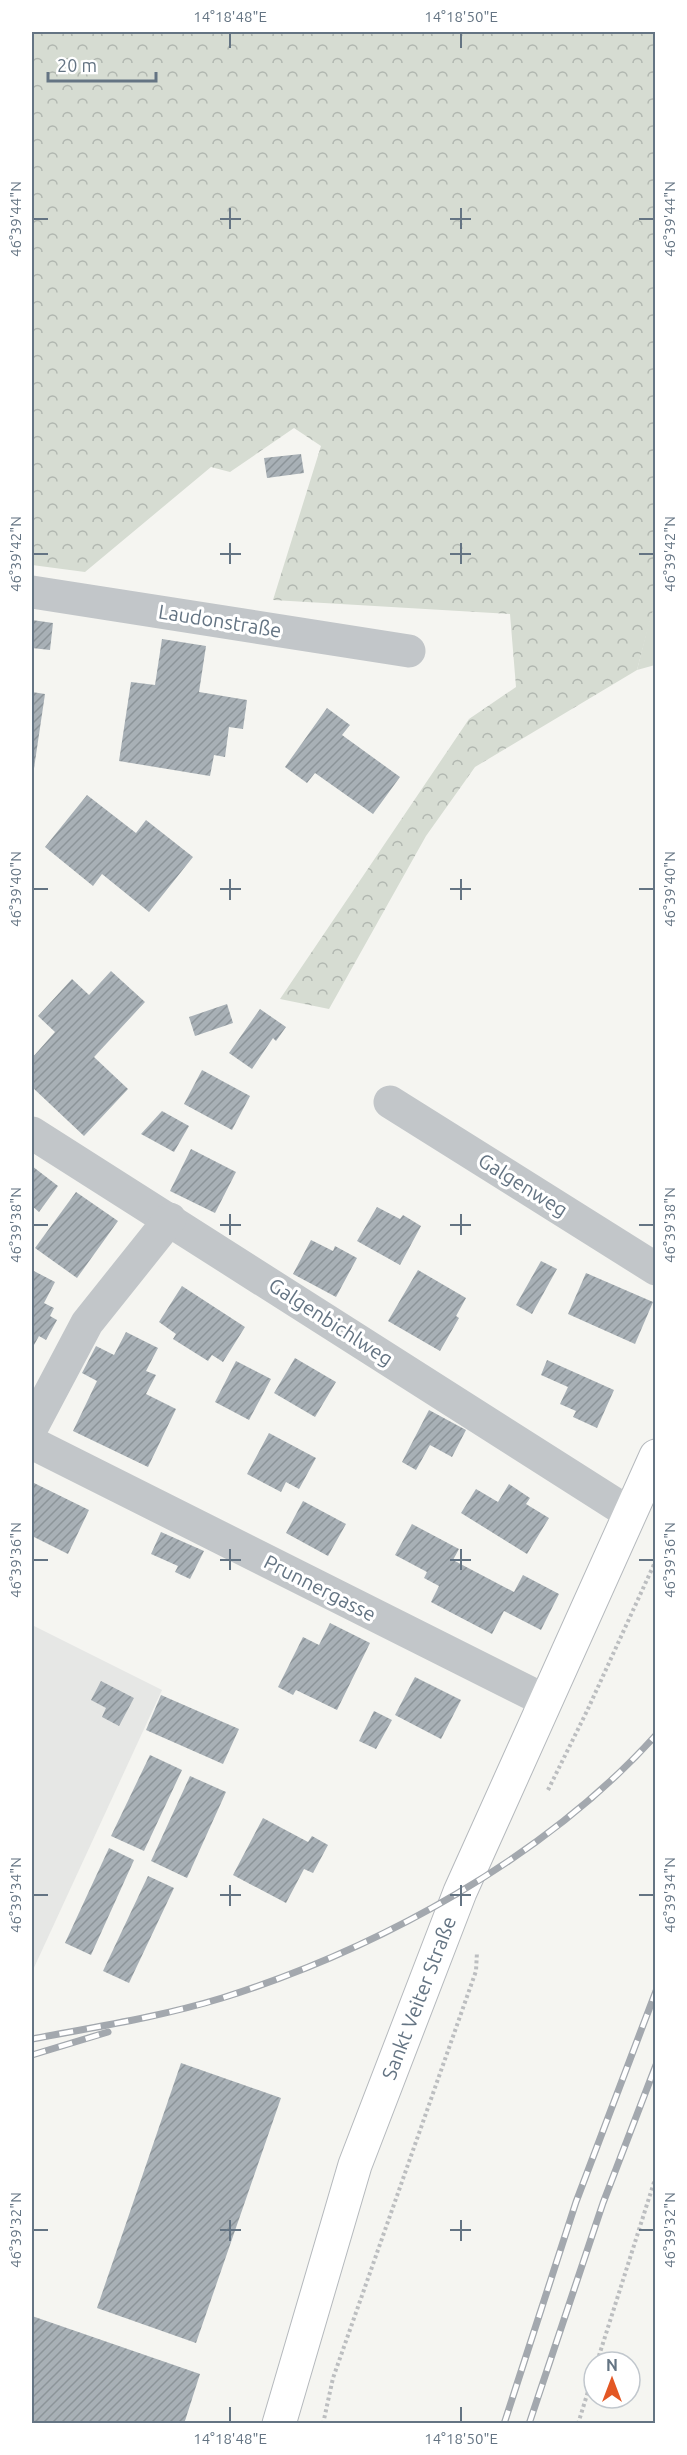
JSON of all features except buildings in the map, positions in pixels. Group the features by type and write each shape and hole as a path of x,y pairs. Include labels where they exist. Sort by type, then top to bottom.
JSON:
{"main road":[{"name":"Sankt Veiter Straße","path":"279,2424 355,2165 460,1892 656,1456"}],"street":[{"name":"Laudonstraße","path":"32,592 409,651"},
{"name":"Galgenweg","path":"390,1102 656,1269"},
{"name":"Galgenbichlweg","path":"32,1133 629,1513"},
{"path":"32,1427 87,1323 170,1219"},
{"name":"Prunnergasse","path":"32,1443 544,1701"}],"path":[{"path":"543,1799 587,1711 656,1560"},
{"path":"323,2424 333,2378 476,1971 477,1942"},
{"path":"601,2350 656,2175"}],"shaded area":[{"path":"32,1625 162,1690 32,1972"}],"green space":[{"path":"32,32 655,32 656,598 637,670 475,767 426,836 329,1009 280,999 469,719 516,687 510,614 273,600 321,446 294,428 230,472 211,467 85,572 32,565"},
{"path":"655,598 655,665 637,670"}],"railway":[{"path":"32,2039 151,2016 222,1998 281,1978 340,1954 399,1926 456,1894 511,1859 563,1821 612,1780 656,1735"},
{"path":"504,2424 576,2202 656,1991"},
{"path":"32,2055 108,2032"},
{"path":"529,2424 603,2203 656,2065"}]}
